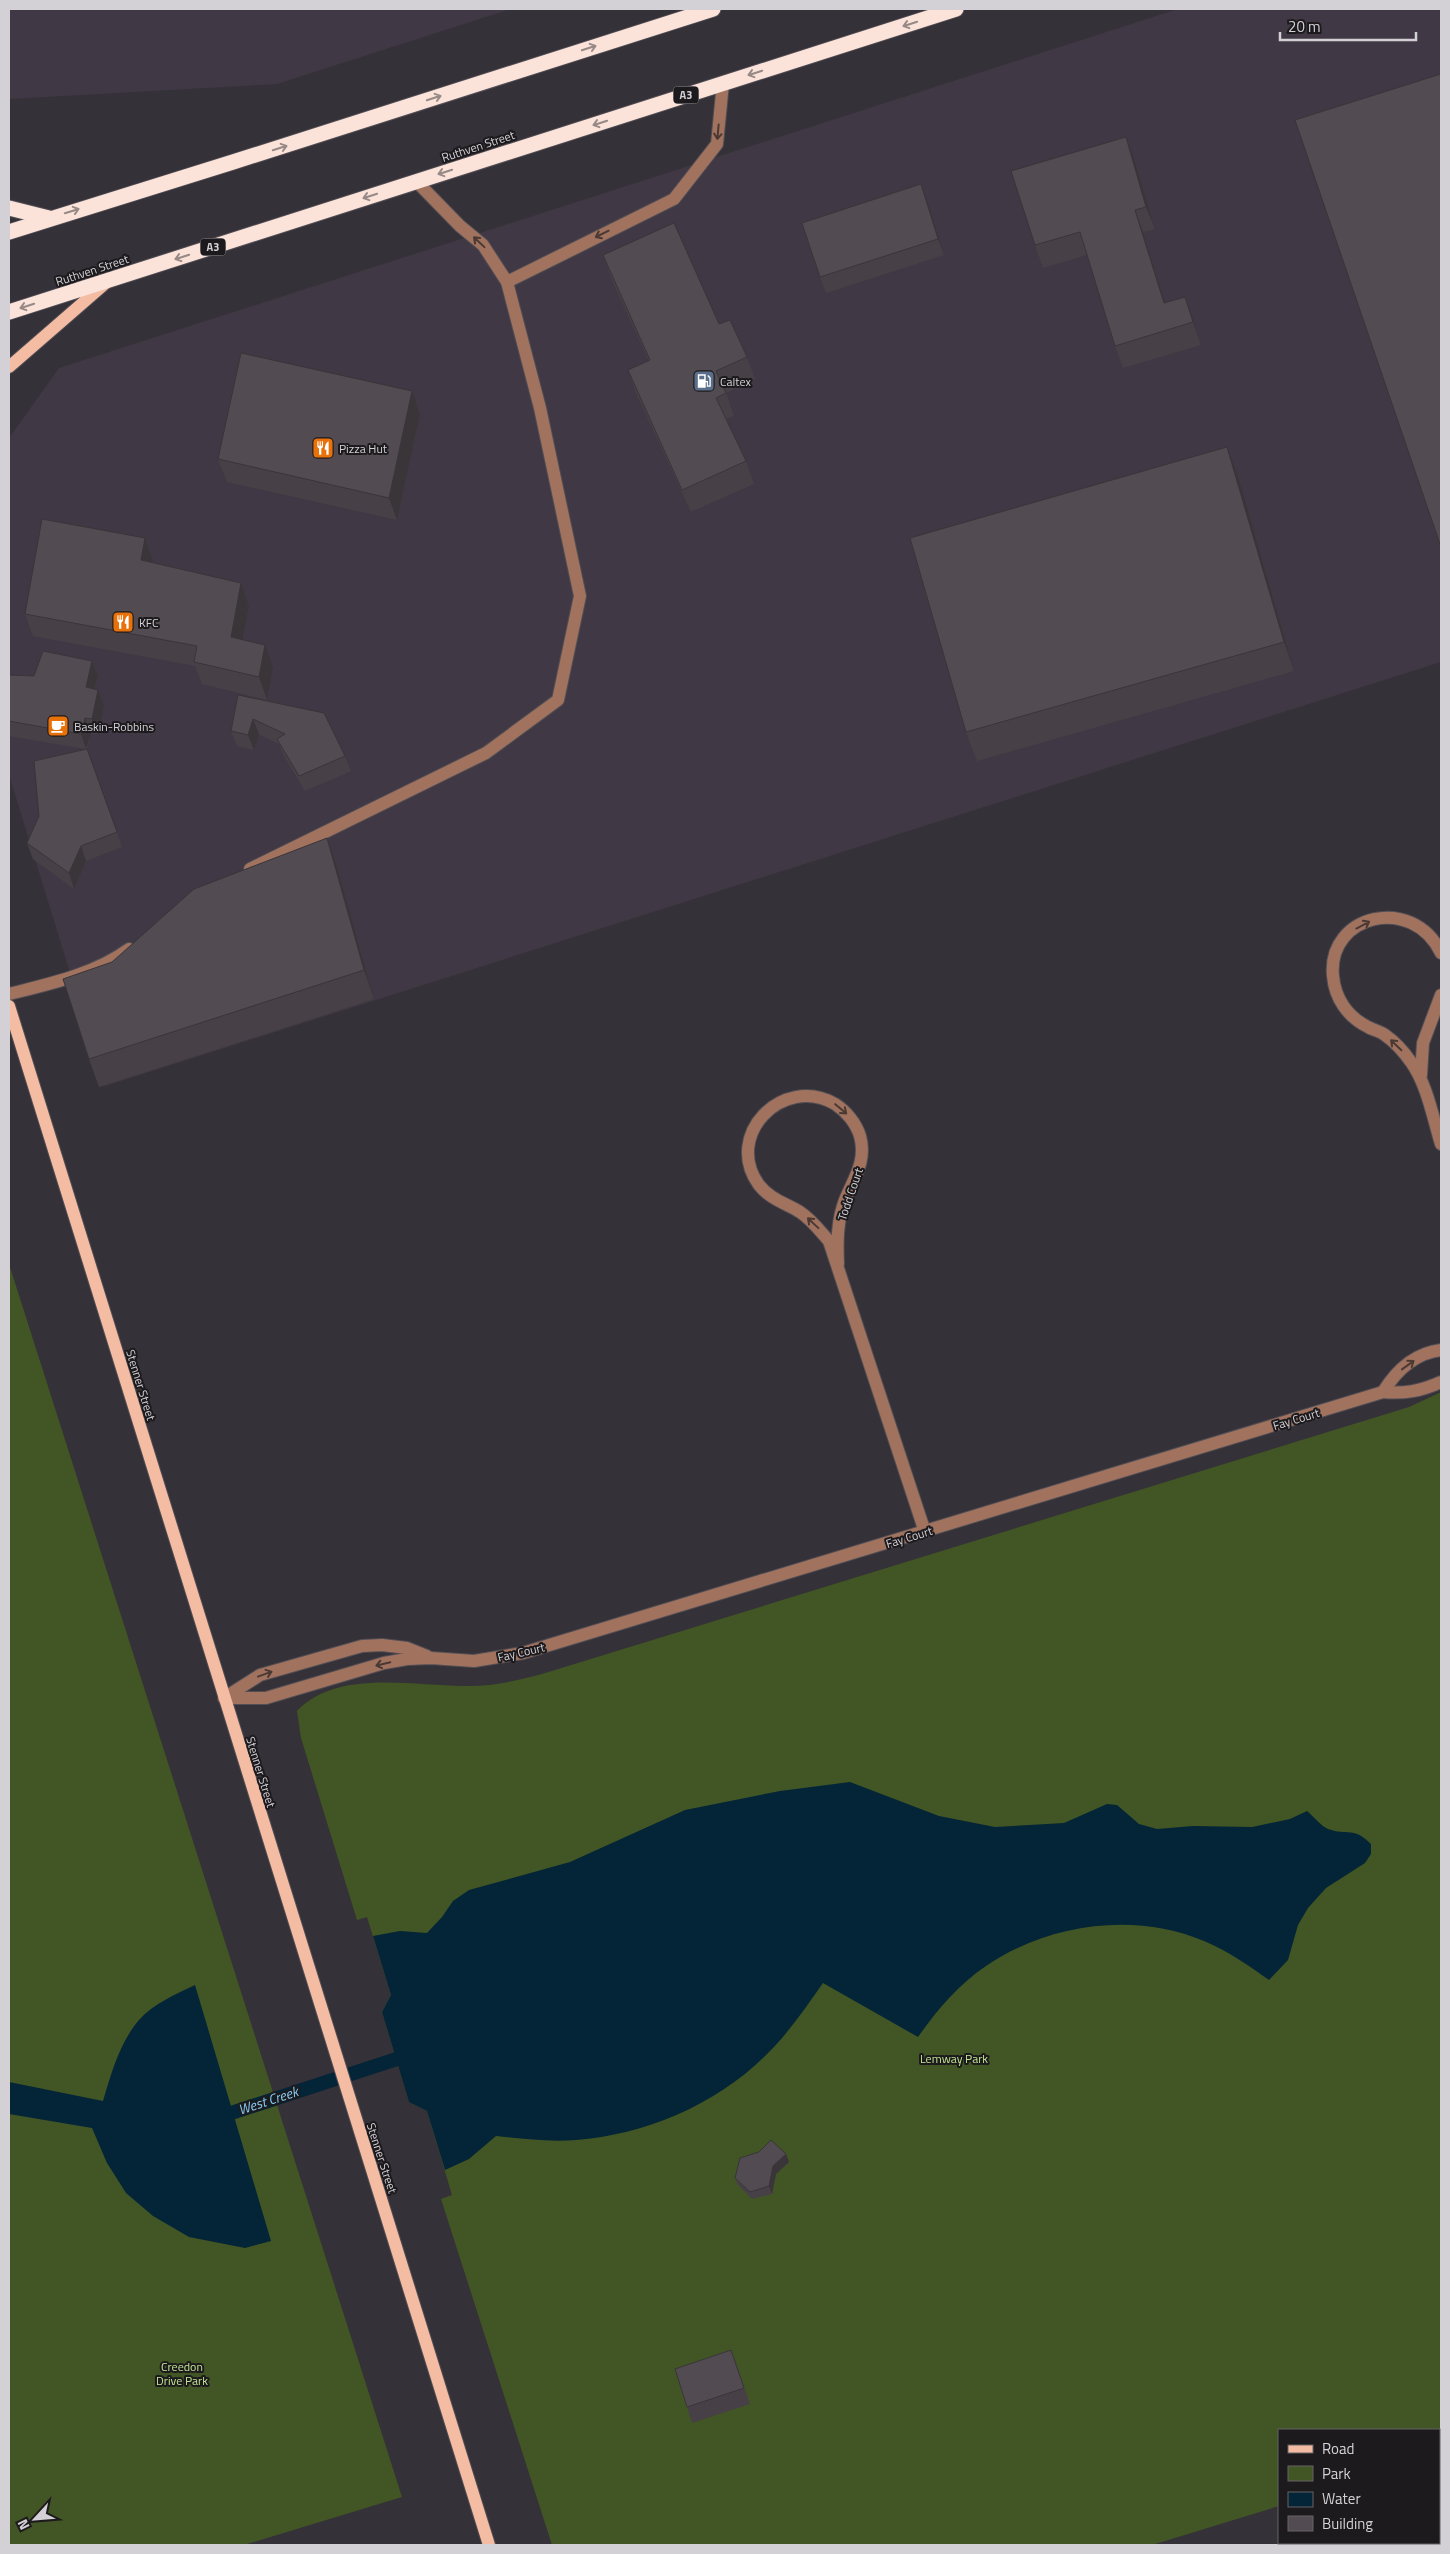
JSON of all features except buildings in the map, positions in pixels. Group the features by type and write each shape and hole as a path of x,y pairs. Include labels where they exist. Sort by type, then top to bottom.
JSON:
{"highway":[{"path":"9,232 243,160 713,9"},
{"name":"Ruthven Street","path":"9,312 956,9"},
{"path":"9,208 50,218"}],"main road":[{"path":"9,367 110,280"},
{"name":"Stenner Street","path":"9,1006 314,1991 489,2545"}],"street":[{"path":"506,282 674,199 717,144 723,83"},
{"path":"239,875 486,752 558,700 580,596 540,408 506,282 483,245 460,226 417,182"},
{"path":"1441,953 1436,942 1425,930 1411,921 1395,917 1379,918 1364,923 1351,932 1340,944 1334,959 1332,975 1335,991 1342,1006 1353,1018 1383,1033 1396,1044 1412,1063 1422,1085 1441,1144"},
{"path":"9,994 58,982 118,957 142,940"},
{"path":"1422,1085 1420,1064 1422,1042 1441,994"},
{"name":"Todd Court","path":"838,1264 837,1242 839,1221 845,1201 860,1167 862,1151 860,1135 853,1120 842,1108 812,1095 796,1096 781,1101 767,1110 757,1123 751,1137 749,1154 751,1170 758,1184 769,1196 799,1212 813,1223 829,1241 925,1532"},
{"path":"1383,1392 1392,1377 1405,1366 1421,1356 1441,1350"},
{"name":"Fay Court","path":"224,1698 266,1698 384,1663 431,1658 452,1661 474,1661 523,1654 1383,1392 1405,1394 1426,1389 1441,1382"},
{"name":"Fay Court","path":"224,1698 260,1675 362,1646 382,1644 407,1648 431,1658"}],"shaded area":[{"path":"9,9 511,9 277,84 9,99"},
{"path":"1178,9 1441,9 1441,662 105,1086 9,775 9,438 59,368"}],"green space":[{"name":"Creedon Drive Park","path":"9,1264 402,2497 244,2545 9,2545"},
{"name":"Lemway Park","path":"1441,1392 1441,2456 1440,2429 1278,2429 1278,2506 1152,2545 552,2545 441,2199 452,2195 427,2111 409,2102 382,2012 391,1995 367,1917 357,1920 301,1738 297,1711 314,1698 333,1689 354,1685 399,1683 483,1686 542,1674 1409,1407"}],"water":[{"path":"850,1782 939,1816 995,1827 1064,1823 1107,1804 1117,1805 1139,1824 1157,1829 1193,1826 1252,1827 1290,1819 1307,1811 1328,1829 1355,1833 1365,1838 1371,1844 1371,1854 1365,1863 1326,1888 1308,1908 1298,1925 1288,1960 1269,1980 1230,1954 1204,1941 1177,1932 1149,1926 1120,1925 1092,1926 1063,1932 1036,1940 1010,1952 976,1973 957,1990 940,2008 918,2037 823,1983 784,2036 769,2052 728,2087 705,2101 655,2123 602,2137 556,2141 496,2136 469,2159 445,2170 427,2111 409,2102 382,2012 391,1995 373,1936 400,1931 427,1933 442,1917 453,1901 469,1890 570,1862 685,1810 780,1791"},
{"path":"195,1985 271,2241 245,2248 189,2237 153,2216 126,2193 107,2163 92,2128 9,2114 9,2082 103,2101 121,2048 139,2020 158,2004"}],"waterway":[{"name":"West Creek","path":"216,2118 412,2054"}],"place":[{"name":"Caltex","path":"704,381"},
{"name":"Pizza Hut","path":"323,448"},
{"name":"KFC","path":"123,622"},
{"name":"Baskin-Robbins","path":"58,726"}]}
